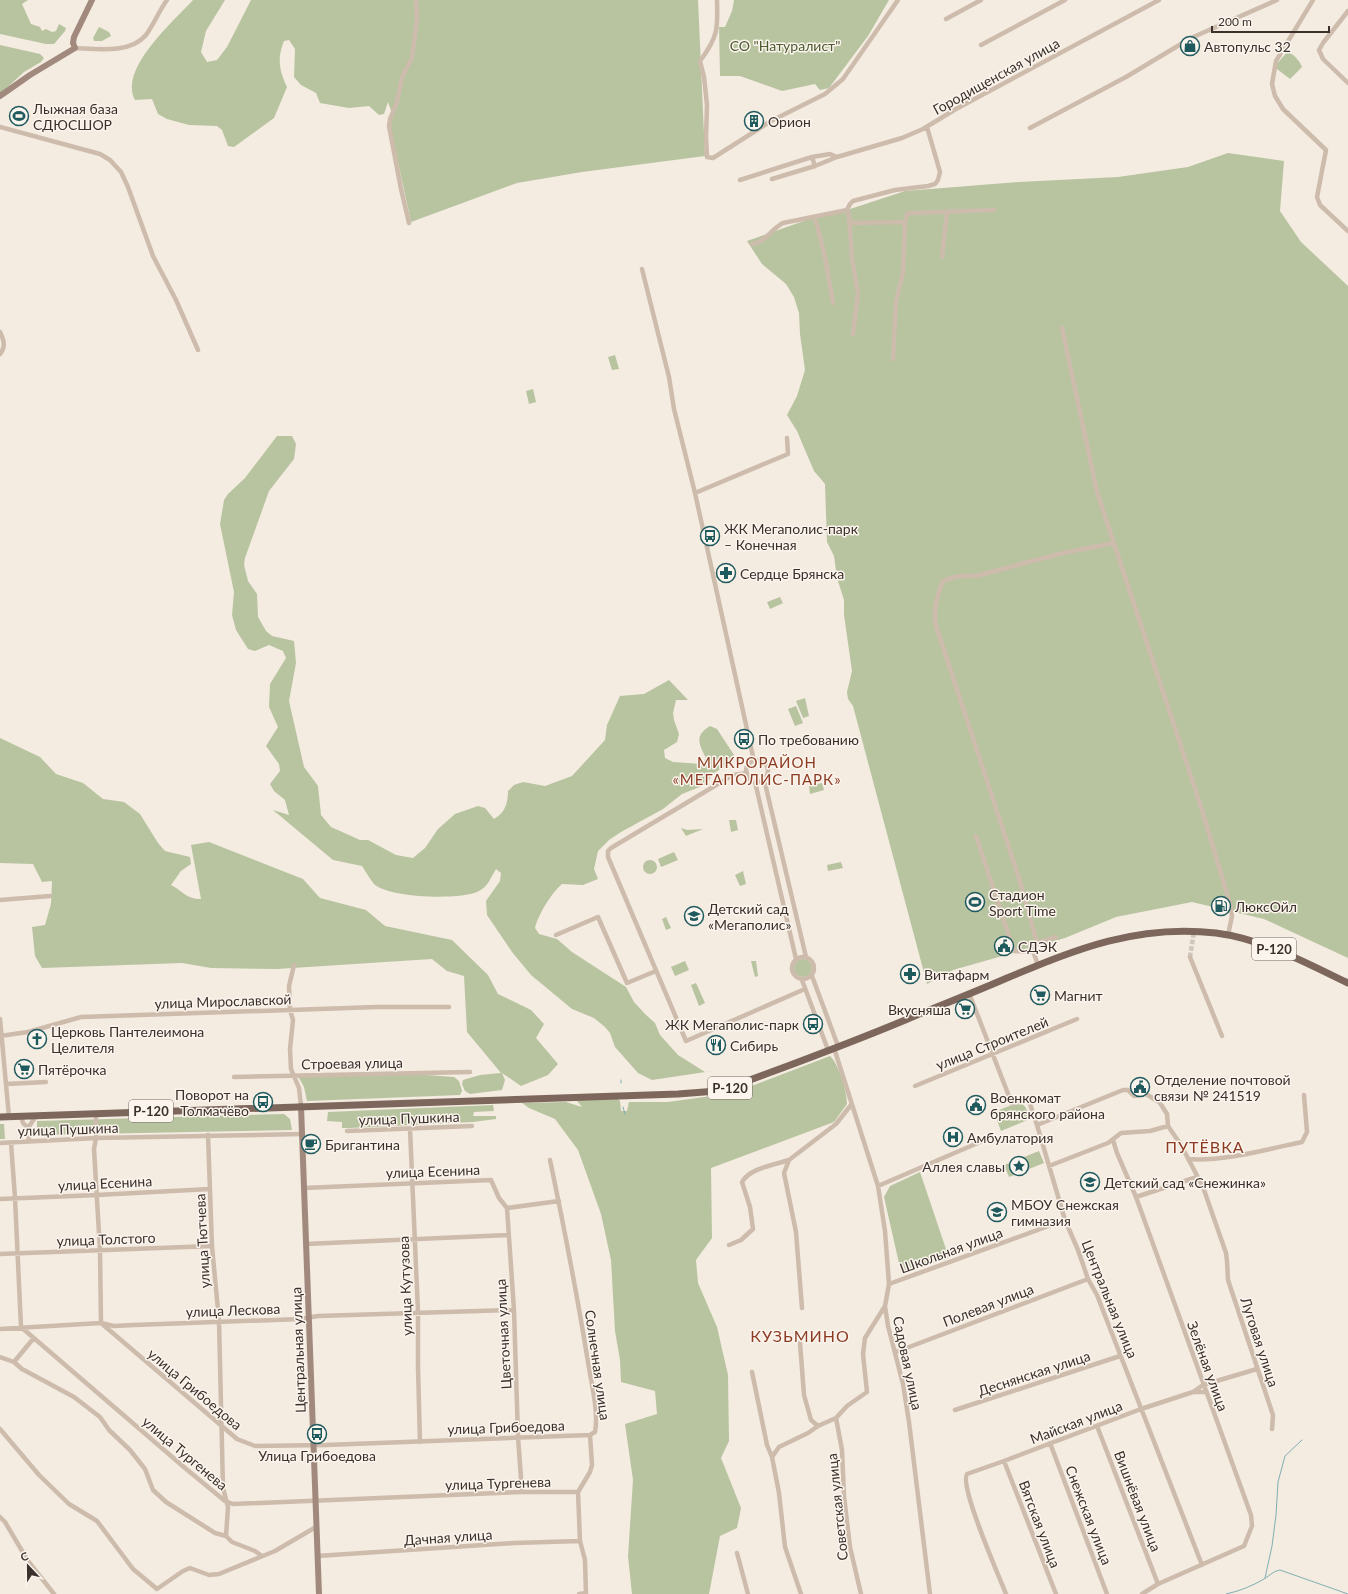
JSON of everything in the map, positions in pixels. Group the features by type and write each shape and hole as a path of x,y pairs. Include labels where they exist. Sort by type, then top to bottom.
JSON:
{"main road":[{"name":"Р-120","path":"0,1117 703,1093 728,1089 1038,965 1108,940 1142,934 1185,931 1228,935 1284,953 1348,983"}],"street":[{"path":"75,48 73,43 74,37 92,0"},
{"path":"0,96 30,75 75,48 119,48 136,43 146,35 167,0"},
{"path":"409,223 399,183 389,126 390,119 397,102 402,77 412,58 416,28 416,0"},
{"path":"717,0 718,26 715,38 700,61 704,77 704,89 707,105 707,157 716,157 771,121 832,89 843,79 898,0"},
{"path":"946,19 981,0"},
{"path":"982,45 1065,0"},
{"name":"Городищенская улица","path":"772,179 815,166 837,157 902,138 927,127 956,109 1159,0"},
{"path":"1030,128 1126,77 1192,38 1277,0"},
{"path":"1313,0 1276,61 1272,84 1275,96 1283,109 1326,150 1317,197 1320,205 1348,231"},
{"path":"1348,11 1319,50 1323,59 1348,83"},
{"path":"0,127 100,154 110,160 121,172 128,187 153,256 181,311 198,350"},
{"path":"853,334 858,294 852,258 847,210 850,204 854,201 895,190 935,184 938,180 940,172 927,127"},
{"name":"Городищенская улица","path":"740,180 812,157 830,154 837,157"},
{"path":"812,157 815,166"},
{"path":"752,244 763,240 775,228 783,223 847,210"},
{"path":"893,359 896,301 903,273 906,217 911,213 994,210"},
{"path":"942,258 947,212"},
{"path":"815,217 825,257 833,304"},
{"path":"849,223 905,222"},
{"path":"642,269 669,377 674,409 696,494 754,760"},
{"path":"1062,328 1097,492 1203,813 1230,904 1232,916 1228,935"},
{"path":"0,332 4,343 4,348 0,354"},
{"path":"696,494 788,454 787,438"},
{"path":"1037,943 1019,878 936,626 934,617 939,590 943,581 950,577 976,576 1063,553 1114,543"},
{"path":"754,760 748,765 747,773 750,779 755,782 764,780"},
{"path":"754,760 763,762 767,766 768,772 764,780 806,957 809,958 814,964 812,976 833,1048"},
{"path":"747,773 733,775 608,851 608,857 686,1041 805,989"},
{"path":"755,782 796,959 791,967 792,972 797,978 802,980 812,976"},
{"path":"976,836 1014,951 1033,952"},
{"path":"0,900 50,896"},
{"path":"556,935 598,917 626,983 656,971"},
{"path":"1038,965 1031,945 1056,937"},
{"path":"796,959 806,957"},
{"path":"1190,957 1222,1036"},
{"path":"294,965 288,986 290,1010 293,1020 290,1049 291,1069 299,1088 301,1106"},
{"path":"802,980 833,1048"},
{"name":"Центральная улица","path":"970,993 1012,1104 1028,1098 1065,1220 1078,1250 1088,1279 1098,1295 1120,1356 1202,1565"},
{"name":"улица Мирославской","path":"0,1036 28,1032 81,1017 290,1010 449,1007"},
{"path":"0,1019 0,1036 9,1117"},
{"name":"улица Строителей","path":"915,1086 1077,1019"},
{"name":"Садовая улица","path":"833,1048 878,1186 885,1231 890,1284 886,1306 888,1326 896,1352 909,1422 930,1594"},
{"name":"Строевая улица","path":"234,1077 470,1072"},
{"path":"6,1084 46,1082"},
{"name":"Луговая улица","path":"1037,1124 1123,1090 1128,1090 1134,1096 1146,1094 1159,1102 1167,1114 1168,1126 1203,1187 1228,1261 1228,1280 1273,1415 1272,1429"},
{"path":"1188,1159 1202,1160 1221,1158 1302,1142 1307,1132 1304,1095"},
{"path":"729,1245 741,1240 753,1229 750,1207 742,1182 746,1176 768,1166 789,1160 836,1124 852,1105"},
{"name":"Центральная улица","path":"301,1106 319,1594"},
{"path":"96,1114 96,1138 94,1149 100,1250 101,1323"},
{"path":"21,1116 23,1123 28,1128"},
{"path":"29,1141 28,1128 36,1116"},
{"name":"улица Пушкина","path":"347,1131 472,1126"},
{"path":"1049,1166 1113,1140 1121,1133 1150,1131 1168,1126"},
{"name":"улица Кутузова","path":"410,1129 418,1312 420,1442"},
{"name":"улица Пушкина","path":"0,1143 96,1138 302,1134"},
{"name":"улица Тютчева","path":"208,1135 212,1246 219,1321 223,1488 228,1507 226,1536"},
{"path":"878,1186 987,1139"},
{"name":"Зелёная улица","path":"1113,1140 1136,1197 1251,1515 1252,1526 1244,1546 1202,1565"},
{"path":"11,1142 21,1327"},
{"name":"Солнечная улица","path":"550,1160 572,1265 594,1401 596,1426 595,1432 590,1435 592,1465 590,1472 578,1492"},
{"path":"789,1160 784,1173 796,1232 802,1308"},
{"path":"1194,1170 1195,1166 1202,1160"},
{"path":"1136,1197 1197,1177"},
{"name":"улица Есенина","path":"304,1188 491,1180 499,1198 507,1208"},
{"name":"улица Есенина","path":"0,1199 210,1189"},
{"path":"507,1208 558,1201"},
{"name":"Цветочная улица","path":"507,1208 514,1310 518,1437 522,1492"},
{"name":"Школьная улица","path":"890,1284 1065,1220"},
{"path":"306,1244 508,1235"},
{"name":"улица Толстого","path":"0,1254 212,1246"},
{"name":"Полевая улица","path":"896,1352 1088,1279"},
{"path":"772,1456 779,1447 836,1418 847,1406 867,1392 863,1354 865,1338 886,1306"},
{"name":"улица Лескова","path":"0,1329 101,1323 114,1326 418,1312 514,1310"},
{"name":"улица Грибоедова","path":"101,1323 237,1439 255,1446 420,1442 590,1435"},
{"name":"улица Тургенева","path":"21,1327 33,1339 185,1468 226,1501 233,1504 522,1492 578,1492"},
{"path":"14,1362 33,1339"},
{"path":"800,1343 804,1395 811,1420 818,1426"},
{"name":"Деснянская улица","path":"956,1410 1120,1356"},
{"path":"0,1358 14,1362 22,1369 74,1397 100,1417 110,1430 130,1450 144,1469 150,1484 157,1494 166,1502 215,1533 226,1536 232,1542 255,1551 262,1556"},
{"path":"1193,1392 1203,1385 1257,1369"},
{"path":"752,1372 767,1445 772,1456 780,1493 785,1547 801,1594"},
{"path":"1193,1392 1206,1392"},
{"name":"Майская улица","path":"1006,1594 971,1506 965,1480 967,1474 1141,1409 1193,1392"},
{"name":"Советская улица","path":"836,1418 842,1450 844,1496 850,1547 861,1594"},
{"name":"Вишнёвая улица","path":"1097,1426 1158,1584"},
{"path":"0,1429 39,1475 69,1504 97,1522 133,1569 158,1591 183,1571 190,1568 208,1575 219,1574 275,1551 316,1527"},
{"name":"Снежская улица","path":"1050,1443 1107,1594"},
{"name":"Вятская улица","path":"1004,1461 1056,1594"},
{"path":"578,1492 580,1541 585,1560 586,1594 579,1594"},
{"path":"0,1517 13,1535 28,1561 54,1594"},
{"name":"Дачная улица","path":"317,1556 514,1543 580,1541"},
{"path":"737,1552 748,1594"},
{"path":"1142,1594 1158,1584 1202,1565"}],"green space":[{"path":"0,0 28,0 22,4 31,24 40,27 42,31 46,29 52,32 56,31 59,24 66,28 65,31 54,44 46,44 0,34"},
{"path":"193,0 225,0 206,31 201,52 207,62 217,60 227,47 251,0 698,0 705,156 582,172 517,183 411,222 390,126 393,116 388,102 384,114 379,115 369,106 349,108 320,103 316,93 301,85 294,77 295,49 289,40 284,41 280,53 282,75 287,87 274,118 234,147 228,146 222,130 217,126 189,125 167,119 158,114 152,99 135,100 132,88 134,74 141,60 150,46"},
{"name":"СО \"Натуралист\"","path":"734,0 889,0 868,36 829,88 820,90 815,84 782,91 740,76 720,76 719,27 725,27 732,11"},
{"path":"99,27 109,32 111,36 102,41 94,41 93,38"},
{"path":"0,45 40,54 44,58 41,62 24,72 0,94"},
{"path":"1287,52 1292,54 1300,62 1302,67 1290,79 1277,69 1276,65"},
{"path":"1228,153 1284,161 1280,211 1301,242 1348,286 1348,958 1264,919 1192,902 1116,917 1065,938 953,970 927,984 853,706 848,699 847,692 852,671 844,615 844,600 837,578 834,556 827,542 825,484 814,471 797,431 787,415 797,396 805,370 800,334 799,313 794,297 786,284 762,264 747,241 815,217 847,210 905,191 1019,182 1118,177 1188,167"},
{"path":"615,355 619,369 612,370 608,357"},
{"path":"533,389 536,402 529,404 526,391"},
{"path":"277,436 292,436 296,444 294,459 269,491 245,558 244,565 248,581 257,594 258,617 266,631 272,636 294,641 296,663 289,701 304,767 318,786 321,815 331,827 360,840 368,840 396,855 413,858 425,848 438,829 455,814 478,806 485,808 494,819 503,811 507,800 508,791 514,785 523,782 545,786 572,776 605,740 607,725 620,696 644,694 669,680 688,700 676,700 673,713 679,734 677,742 664,750 665,758 673,762 701,764 706,758 701,748 699,740 700,737 702,733 710,726 717,729 734,755 733,762 712,774 707,784 682,794 663,809 609,840 598,851 594,869 598,879 583,885 562,884 554,892 546,904 535,928 539,934 557,939 572,952 626,987 634,1002 655,1023 660,1035 678,1055 705,1072 719,1070 652,1080 638,1073 615,1047 610,1033 605,1027 594,1018 572,1009 531,975 512,952 487,915 486,901 500,881 501,873 496,869 484,888 468,895 440,897 408,895 393,892 382,889 374,884 362,866 333,860 273,810 289,815 285,800 274,791 270,784 280,771 279,764 266,746 278,727 269,707 270,684 286,658 283,651 269,645 255,651 248,649 236,630 232,615 234,592 220,524 224,500 228,494 245,478"},
{"path":"780,597 783,603 770,609 767,602"},
{"path":"805,698 809,716 803,718 796,701"},
{"path":"796,706 803,723 795,726 788,709"},
{"path":"0,738 40,757 56,774 83,783 103,799 124,802 140,814 158,843 165,851 190,857 191,864 181,871 171,885 192,898 201,899 191,845 209,842 303,879 320,898 366,910 385,926 452,940 488,975 498,994 531,1010 544,1024 536,1038 558,1064 548,1075 521,1086 502,1073 505,1080 502,1090 470,1094 465,1091 462,1084 463,1080 480,1075 501,1073 467,1032 464,976 447,971 432,959 277,969 211,968 182,963 42,968 35,956 32,927 45,925 51,904 52,881 42,882 33,864 0,863"},
{"path":"822,783 824,790 810,794 809,786"},
{"path":"729,820 736,820 738,830 731,832"},
{"path":"681,828 687,830 703,829 686,836"},
{"path":"674,852 678,860 661,867 658,859"},
{"path":"650,860 655,862 657,867 655,872 650,874 645,872 643,867 645,862"},
{"path":"841,862 843,868 828,871 827,865"},
{"path":"743,871 746,884 740,886 735,875"},
{"path":"666,917 671,928 666,930 662,919"},
{"path":"803,959 809,962 812,968 809,974 803,977 797,974 794,968 797,962"},
{"path":"685,961 689,970 675,976 671,967"},
{"path":"751,961 756,961 758,976 755,977"},
{"path":"696,983 705,1003 699,1006 691,985"},
{"path":"830,1056 842,1078 847,1104 834,1122 711,1168 712,1238 696,1260 698,1283 717,1327 728,1375 729,1441 721,1458 741,1508 737,1528 720,1536 709,1594 632,1594 628,1556 633,1480 625,1424 657,1414 655,1391 621,1382 620,1360 615,1331 611,1260 601,1214 578,1150 555,1119 529,1108 522,1103 566,1102 582,1107 577,1101 618,1099 620,1101 621,1111 627,1111 629,1102 668,1102 733,1093"},
{"path":"413,1074 454,1077 459,1081 462,1091 460,1095 307,1101 304,1087 298,1076"},
{"path":"1019,1102 1025,1107 1030,1119 1001,1131 994,1112"},
{"path":"493,1105 494,1111 474,1112 473,1116 496,1116 496,1119 473,1122 342,1128 342,1122 327,1121 328,1112"},
{"path":"284,1114 290,1119 292,1130 37,1135 37,1121"},
{"path":"0,1124 4,1124 5,1139 0,1139"},
{"path":"1039,1151 1044,1163 1009,1177 1004,1165"},
{"path":"920,1172 949,1258 901,1272 884,1197 890,1186"}],"waterway":[{"path":"623,1107 625,1114"},
{"path":"1265,1578 1272,1546 1278,1482 1285,1456 1302,1440"},
{"path":"1226,1594 1250,1586 1280,1570 1348,1594"}],"tunnel":[{"path":"1190,957 1194,931"}],"place":[{"name":"Автопульс 32","path":"1190,46"},
{"name":"Лыжная база СДЮСШОР","path":"19,116"},
{"name":"Орион","path":"754,121"},
{"name":"ЖК Мегаполис-парк – Конечная","path":"710,536"},
{"name":"Сердце Брянска","path":"726,573"},
{"name":"По требованию","path":"744,739"},
{"name":"Стадион Sport Time","path":"975,902"},
{"name":"ЛюксОйл","path":"1221,906"},
{"name":"Детский сад «Мегаполис»","path":"694,916"},
{"name":"СДЭК","path":"1004,946"},
{"name":"Витафарм","path":"910,974"},
{"name":"Магнит","path":"1040,995"},
{"name":"Вкусняша","path":"965,1009"},
{"name":"ЖК Мегаполис-парк","path":"813,1024"},
{"name":"Церковь Пантелеимона Целителя","path":"37,1039"},
{"name":"Сибирь","path":"716,1045"},
{"name":"Пятёрочка","path":"24,1069"},
{"name":"Отделение почтовой связи № 241519","path":"1140,1087"},
{"name":"Поворот на Толмачёво","path":"263,1102"},
{"name":"Военкомат брянского района","path":"976,1105"},
{"name":"Амбулатория","path":"953,1137"},
{"name":"Бригантина","path":"311,1144"},
{"name":"Аллея славы","path":"1019,1166"},
{"name":"Детский сад «Снежинка»","path":"1090,1182"},
{"name":"МБОУ Снежская гимназия","path":"997,1212"},
{"name":"Улица Грибоедова","path":"317,1434"}],"district":[{"name":"МИКРОРАЙОН «МЕГАПОЛИС-ПАРК»","path":"757,770"},
{"name":"ПУТЁВКА","path":"1205,1146"},
{"name":"КУЗЬМИНО","path":"800,1335"}]}
